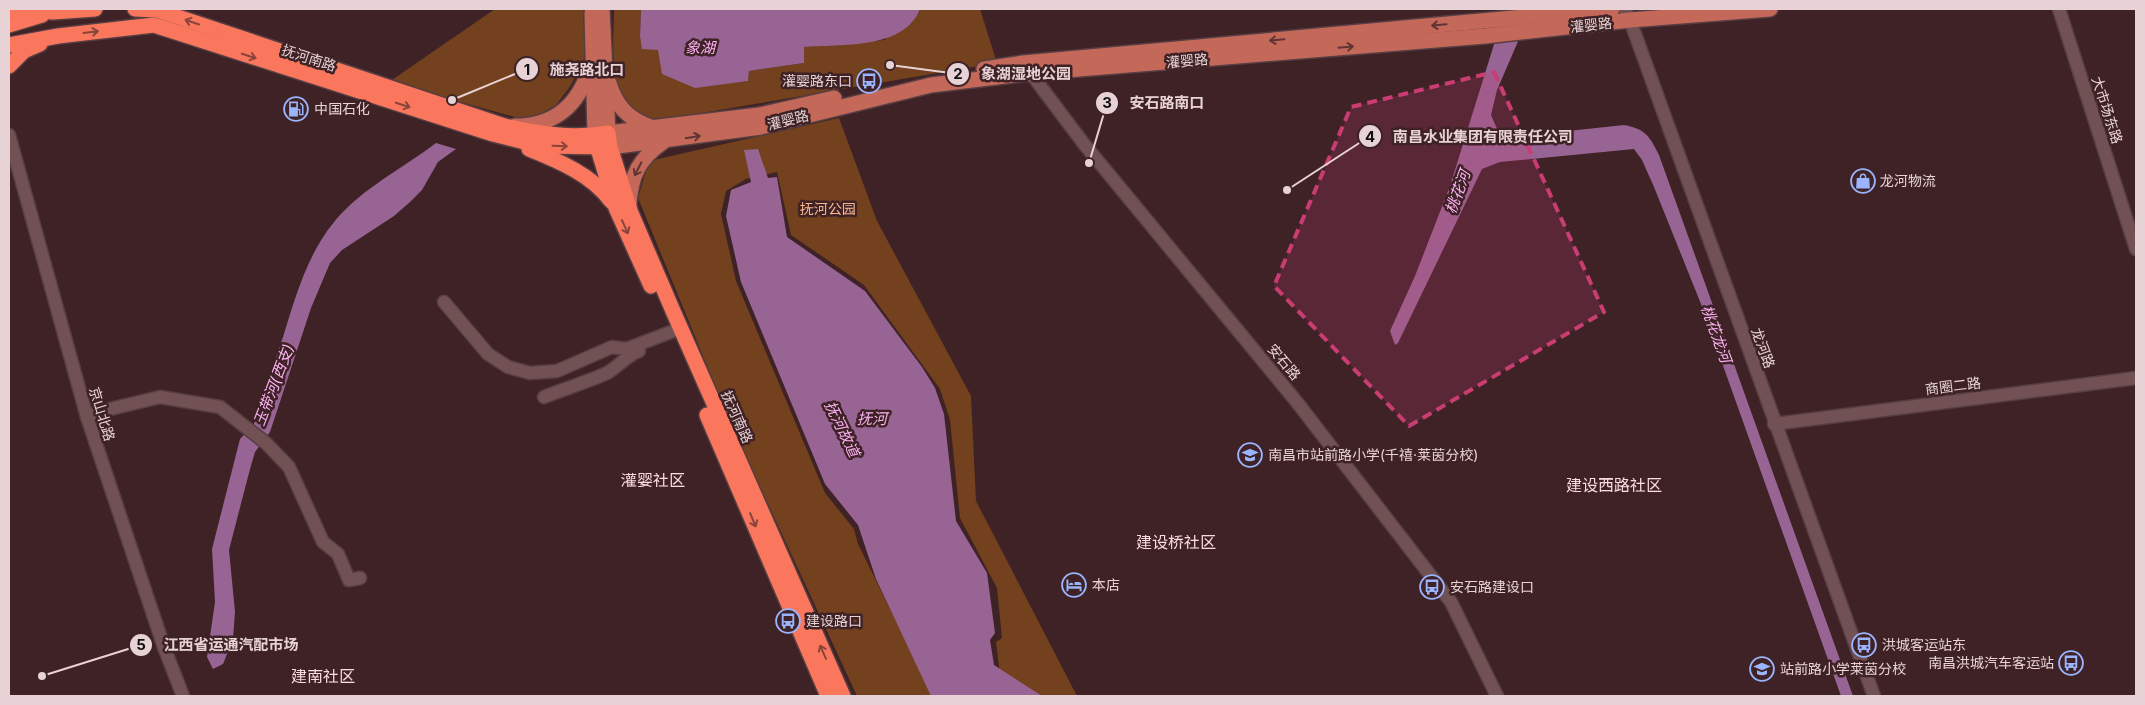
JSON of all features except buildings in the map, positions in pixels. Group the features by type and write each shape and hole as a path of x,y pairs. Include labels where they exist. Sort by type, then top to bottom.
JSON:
{"highway":[{"path":"9,10 53,12 95,9"},
{"name":"抚河南路","path":"135,9 155,10 540,146 602,141 622,206 673,335 828,696"},
{"path":"9,25 53,12"},
{"name":"抚河南路","path":"9,45 58,36 154,25 499,130"},
{"path":"9,66 24,51 58,36"},
{"path":"499,130 593,182 622,206"},
{"name":"抚河南路","path":"622,206 672,311 843,696"}],"main road":[{"path":"592,9 598,55 602,141"},
{"path":"499,130 541,122 556,117 569,107 598,55 602,9"},
{"name":"灌婴路","path":"602,141 655,128 768,113 930,77 1612,9"},
{"name":"灌婴路","path":"602,141 662,142 761,127 931,85 1026,68 1485,36 1627,14 1770,9"},
{"path":"598,55 611,89 623,111 639,123 655,128"},
{"path":"622,206 643,158 662,142"}],"street":[{"name":"大市场东路","path":"2059,9 2136,250"},
{"name":"龙河路","path":"1627,14 1874,696"},
{"name":"安石路","path":"1026,68 1084,144 1296,401 1451,602 1497,696"},
{"name":"京山北路","path":"9,135 87,417 164,647 183,696"},
{"path":"444,302 488,354 508,367 530,373 556,371 612,347 626,349 673,335"},
{"path":"544,397 606,373 620,365 629,355 673,335"},
{"name":"商圈二路","path":"1774,424 2136,378"},
{"path":"87,417 160,396 220,407 266,443 289,467 323,542 338,554 349,580 360,578"}],"highlighted area":[{"path":"1494,72 1604,312 1409,426 1274,286 1351,107"}],"green space":[{"path":"495,9 583,9 585,57 569,88 556,105 542,113 522,119 389,82"},
{"path":"614,9 641,9 640,36 658,50 730,83 748,81 749,71 804,63 804,47 884,40 919,12 920,9 980,9 997,63 655,121 640,116 629,108 617,83 613,52"},
{"name":"抚河公园","path":"839,118 877,221 971,396 976,501 1077,696 1034,696 1000,675 996,642 1002,638 997,588 960,518 950,420 940,389 864,285 791,235 777,172 746,179 726,191 721,214 736,281 825,493 854,529 858,544 933,696 857,696 731,424 638,198 649,161"}],"water":[{"name":"象湖","path":"641,9 920,9 912,22 900,32 886,38 852,44 804,47 804,63 749,71 748,81 695,88 662,74 658,50 642,49 640,36"},
{"path":"1505,9 1532,9 1497,90 1491,115 1498,131 1512,137 1624,125 1637,129 1646,135 1656,149 1853,696 1841,696 1701,304 1654,187 1642,160 1634,149 1500,162 1482,169 1398,343 1395,345 1390,331 1415,276 1450,186"},
{"name":"玉带河(西支)","path":"436,143 456,149 438,162 422,190 410,202 394,216 342,250 330,263 311,308 270,432 255,452 250,469 229,550 235,612 233,639 223,664 213,669 207,657 215,602 212,549 240,439 254,424 303,277 316,248 345,210 370,189"},
{"name":"抚河","path":"758,149 768,178 777,177 787,237 865,291 922,367 935,388 944,414 956,521 987,573 995,633 990,640 994,665 1042,696 931,696 876,579 858,525 825,484 741,282 726,216 731,190 751,182 744,150"}],"place":[{"name":"象湖湿地公园","path":"890,65"},
{"name":"灌婴路东口","path":"869,81"},
{"name":"施尧路北口","path":"452,100"},
{"name":"中国石化","path":"296,109"},
{"name":"安石路南口","path":"1089,163"},
{"name":"龙河物流","path":"1863,181"},
{"name":"南昌水业集团有限责任公司","path":"1287,190"},
{"name":"南昌市站前路小学(千禧·莱茵分校)","path":"1250,455"},
{"name":"本店","path":"1074,585"},
{"name":"安石路建设口","path":"1432,587"},
{"name":"建设路口","path":"788,621"},
{"name":"洪城客运站东","path":"1864,645"},
{"name":"南昌洪城汽车客运站","path":"2071,663"},
{"name":"站前路小学莱茵分校","path":"1762,669"},
{"name":"江西省运通汽配市场","path":"42,676"}],"district":[{"name":"灌婴社区","path":"653,480"},
{"name":"建设西路社区","path":"1614,485"},
{"name":"建设桥社区","path":"1176,542"},
{"name":"建南社区","path":"323,676"}],"water label":[{"name":"桃花河","path":"1458,192"},
{"name":"桃花龙河","path":"1716,334"},
{"name":"抚河故道","path":"842,429"}]}
